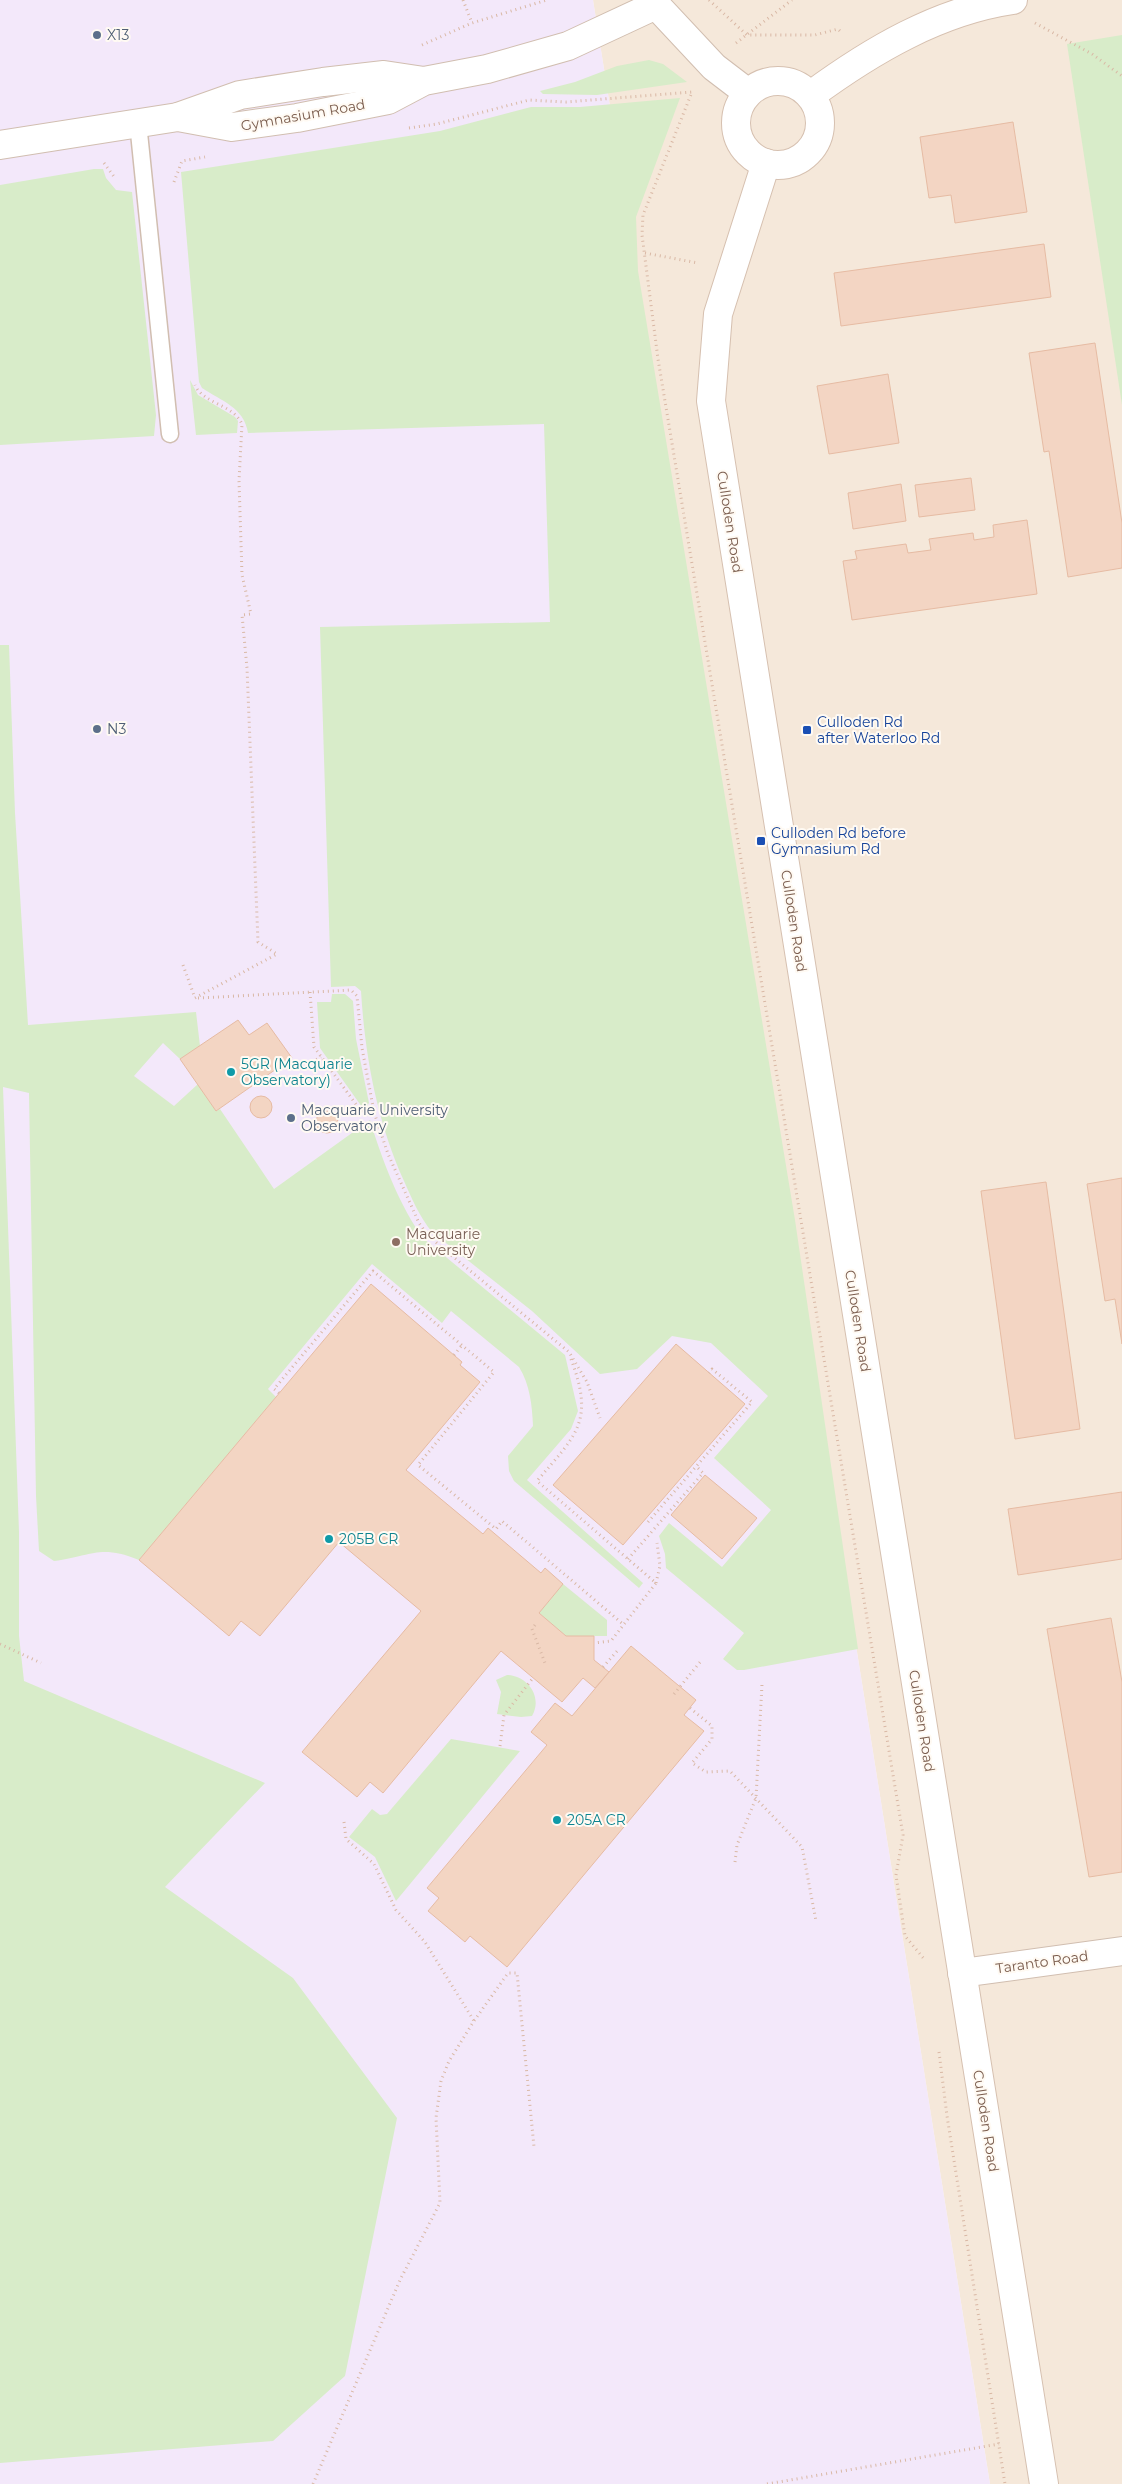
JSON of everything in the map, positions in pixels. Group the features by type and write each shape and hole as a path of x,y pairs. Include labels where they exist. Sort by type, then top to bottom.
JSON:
{"street":[{"path":"811,95 854,64 893,41 947,18 1005,1"},
{"path":"655,2 714,67 748,93"},
{"name":"Gymnasium Road","path":"0,145 178,117 232,127 297,118 388,100 424,81 487,69 568,46 655,2"},
{"path":"782,80 797,86 811,95 818,110 820,126 816,140 808,153 795,161 781,165 766,163 752,156 742,144 736,127 739,109 748,93 763,82 782,80"},
{"name":"Culloden Road","path":"766,163 718,314 711,401 1044,2484"},
{"name":"Taranto Road","path":"962,1973 1122,1951"}],"lane":[{"path":"138,123 170,434"}],"path":[{"path":"463,0 472,23 547,0"},
{"path":"709,0 747,35 815,35 838,29 840,32"},
{"path":"734,46 792,0"},
{"path":"1005,1 1092,54 1122,76"},
{"path":"399,130 437,124 529,100 566,102 692,92 643,214 644,252 658,359 903,1836 896,1875 905,1936 927,1963"},
{"path":"175,188 174,179 182,161 210,157"},
{"path":"644,252 699,263"},
{"path":"194,377 198,391 232,410 242,424 239,481 242,575 251,614 242,615 247,668 258,942 277,954 195,998"},
{"path":"183,965 195,998"},
{"path":"195,998 351,990 357,996 362,1048 374,1112 392,1162 426,1233 569,1352 587,1382 600,1418"},
{"path":"310,992 314,1048 361,1111 374,1112"},
{"path":"312,1062 321,1057"},
{"path":"280,1393 274,1389 373,1271 494,1372 455,1415 418,1465 496,1529 502,1521 624,1625"},
{"path":"454,1355 462,1345"},
{"path":"569,1352 578,1381 583,1412 570,1442 537,1481 656,1583"},
{"path":"648,1522 752,1402 712,1369 709,1373"},
{"path":"628,1559 703,1473 696,1466"},
{"path":"662,1506 669,1512"},
{"path":"594,1642 611,1641 656,1583 660,1566 657,1543"},
{"path":"535,1625 532,1629 545,1663"},
{"path":"0,1644 41,1663"},
{"path":"603,1668 619,1649"},
{"path":"674,1694 701,1661"},
{"path":"500,1746 504,1715 533,1678"},
{"path":"735,1862 737,1845 756,1798 762,1684"},
{"path":"690,1708 712,1726 712,1738 692,1763 706,1772 730,1771 802,1847 816,1921"},
{"path":"344,1822 346,1838 374,1864 396,1910 425,1942 474,2021"},
{"path":"313,2484 400,2280 440,2203 436,2118 439,2089 449,2061 474,2021 508,1973 517,1973 534,2147"},
{"path":"938,2049 1005,2484"},
{"path":"767,2484 999,2444"}],"shaded area":[{"name":"Macquarie University","path":"0,0 593,0 990,2484 0,2484"},
{"path":"593,0 1122,0 1122,2484 990,2484"}],"green space":[{"path":"1122,35 1122,405 1067,44"},
{"path":"649,60 663,64 687,82 597,95 543,94 540,91 575,82 617,66"},
{"path":"680,98 636,217 638,271 795,1220 858,1649 744,1670 737,1670 723,1659 744,1633 666,1568 665,1554 659,1536 669,1523 722,1567 771,1510 714,1458 768,1396 711,1343 672,1336 637,1369 600,1374 532,1311 432,1232 413,1201 386,1135 369,1064 361,991 355,986 331,987 320,627 550,622 544,424 248,433 246,424 237,411 202,388 199,382 181,172 440,131 531,107 580,107"},
{"path":"103,169 106,178 116,190 132,192 156,415 154,436 0,445 0,185"},
{"path":"190,380 198,395 235,417 238,421 237,433 196,435"},
{"path":"0,645 9,645 15,813 28,1025 196,1012 200,1046 180,1059 163,1043 134,1076 174,1106 198,1084 216,1111 220,1109 274,1189 370,1120 392,1182 407,1213 424,1239 565,1355 578,1411 571,1429 527,1480 643,1583 639,1588 514,1481 509,1471 508,1456 533,1426 530,1395 519,1367 451,1311 442,1323 372,1264 268,1389 276,1397 139,1560 126,1555 105,1552 54,1561 39,1551 36,1496 29,1093 3,1087 19,1532 19,1636 24,1681 265,1783 165,1887 293,1978 397,2118 345,2376 273,2441 0,2463"},
{"path":"332,994 345,994 353,1001 356,1039 369,1103 367,1106 362,1107 320,1048 317,1002 331,1002"},
{"path":"563,1584 607,1620 607,1636 566,1636 539,1613"},
{"path":"507,1675 521,1679 531,1689 536,1702 532,1716 521,1717 497,1714 501,1692 496,1680"},
{"path":"451,1739 520,1751 396,1901 375,1857 349,1837 372,1809 380,1815 387,1814"}],"building":[{"path":"1013,122 1027,212 955,223 951,195 929,198 920,137"},
{"path":"1044,244 1051,297 841,326 834,273"},
{"path":"1095,343 1122,523 1122,568 1068,577 1049,451 1044,452 1029,353"},
{"path":"888,374 899,443 829,454 817,386"},
{"path":"971,478 975,510 919,517 915,485"},
{"path":"901,484 906,521 853,529 848,493"},
{"path":"1027,520 1037,594 852,620 843,561 857,559 855,551 906,544 908,553 931,550 929,539 973,533 974,540 994,537 993,525"},
{"name":"5GR (Macquarie Observatory)","path":"238,1020 249,1035 267,1023 292,1058 216,1111 180,1059"},
{"path":"261,1096 269,1099 272,1107 269,1115 261,1118 253,1115 250,1107 253,1099"},
{"path":"327,1111 335,1114 338,1122 335,1130 327,1133 319,1130 316,1122 319,1114"},
{"path":"1122,1178 1122,1344 1115,1299 1105,1301 1087,1184"},
{"path":"1046,1182 1080,1429 1015,1439 981,1191"},
{"name":"205B CR","path":"371,1284 462,1362 460,1365 480,1382 406,1470 483,1534 488,1528 541,1573 545,1568 563,1584 539,1613 566,1636 594,1636 594,1660 609,1672 595,1688 583,1678 562,1702 501,1651 383,1793 370,1782 357,1797 302,1752 421,1611 339,1542 260,1636 241,1621 229,1636 139,1560"},
{"path":"676,1344 745,1404 623,1545 553,1485"},
{"path":"705,1475 757,1518 722,1559 671,1515"},
{"path":"1122,1492 1122,1559 1018,1575 1008,1509"},
{"path":"1111,1618 1122,1682 1122,1872 1089,1877 1047,1629"},
{"name":"205A CR","path":"631,1646 696,1700 684,1715 704,1731 507,1967 470,1936 465,1942 428,1911 439,1898 427,1888 547,1745 531,1732 555,1703 572,1716"}],"place":[{"name":"X13","path":"97,35"},
{"name":"N3","path":"97,729"},
{"name":"Culloden Rd after Waterloo Rd","path":"807,730"},
{"name":"Culloden Rd before Gymnasium Rd","path":"761,841"},
{"name":"5GR (Macquarie Observatory)","path":"231,1072"},
{"name":"Macquarie University Observatory","path":"291,1118"},
{"name":"Macquarie University","path":"396,1242"},
{"name":"205B CR","path":"329,1539"},
{"name":"205A CR","path":"557,1820"}]}
